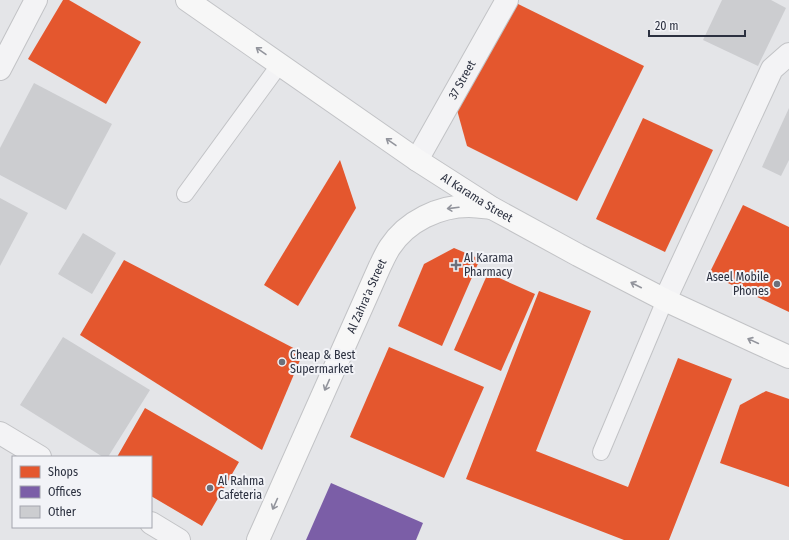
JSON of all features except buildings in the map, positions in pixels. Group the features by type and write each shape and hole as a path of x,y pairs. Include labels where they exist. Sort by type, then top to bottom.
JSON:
{"main road":[{"name":"Al Karama Street","path":"187,0 417,160 492,208 578,255 666,300 789,357"},
{"name":"Al Zahra'a Street","path":"258,540 390,246 405,229 424,216 446,208 468,206 492,208"}],"street":[{"path":"0,69 36,0"},
{"name":"37 Street","path":"417,160 507,0"},
{"path":"666,300 772,69 789,54"},
{"path":"0,433 38,456"},
{"path":"152,524 179,540"}],"lane":[{"path":"185,194 280,64"},
{"path":"601,452 666,300"}],"place":[{"name":"Al Karama Pharmacy","path":"456,265"},
{"name":"Aseel Mobile Phones","path":"777,284"},
{"name":"Cheap & Best Supermarket","path":"282,362"},
{"name":"Al Rahma Cafeteria","path":"210,488"}]}
